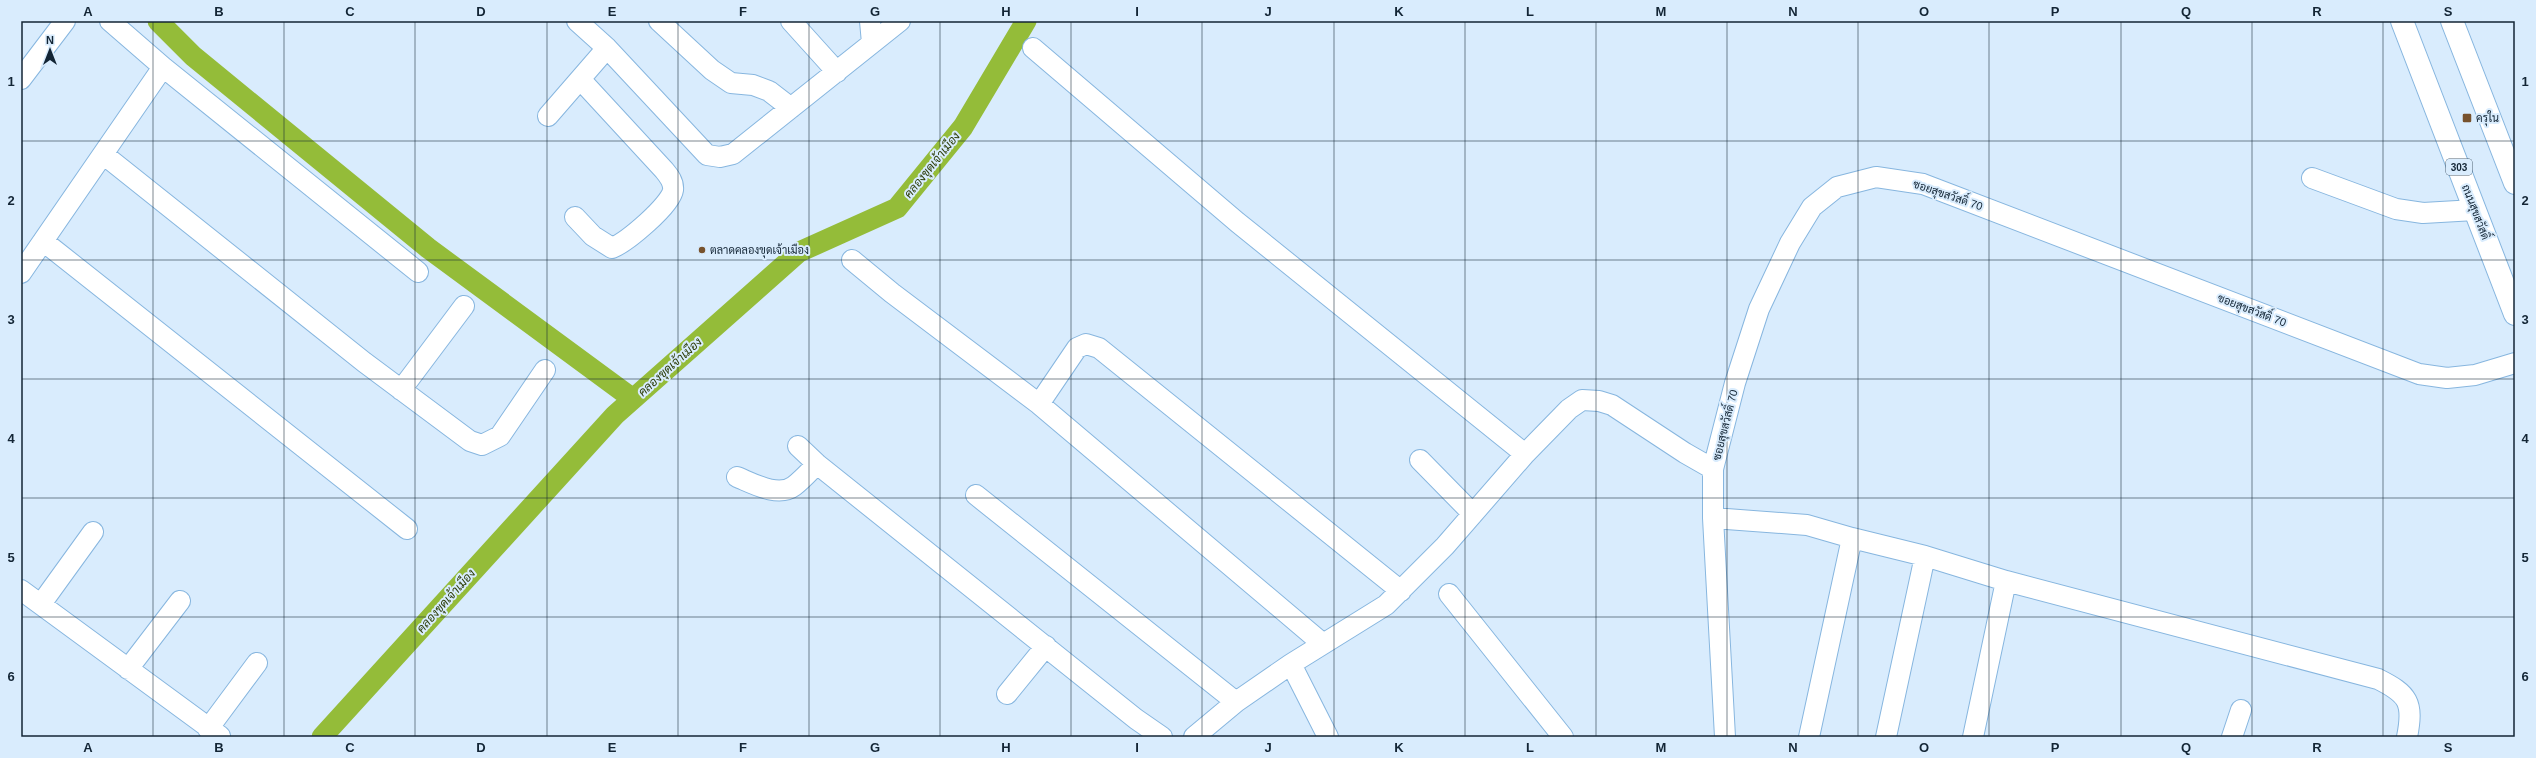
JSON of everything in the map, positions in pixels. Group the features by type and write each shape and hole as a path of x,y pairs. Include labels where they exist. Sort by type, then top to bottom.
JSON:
{"main road":[{"name":"ถนนสุขสวัสดิ์","path":"2402,21 2515,314"},
{"path":"2452,21 2515,183"}],"street":[{"path":"21,80 65,21"},
{"path":"110,21 163,67 418,272"},
{"path":"577,21 607,48 707,155 720,157 733,154 900,21"},
{"path":"659,21 712,70 732,83 754,85 769,91 791,108"},
{"path":"791,21 836,72"},
{"path":"870,21 872,43"},
{"path":"548,116 607,48"},
{"path":"1033,48 1237,222 1525,454"},
{"path":"21,273 163,67"},
{"path":"575,217 593,236 612,248 621,245 653,216 669,199 673,191 672,182 664,170 580,79"},
{"path":"103,154 401,390 470,441 482,445 500,436 545,370"},
{"name":"ซอยสุขสวัสดิ์ 70","path":"1725,737 1713,518 1713,468 1735,383 1759,309 1790,243 1812,207 1837,187 1876,177 1923,184 2419,374 2447,378 2475,374 2515,363"},
{"path":"2312,178 2396,209 2423,213 2475,210"},
{"path":"43,241 407,529"},
{"path":"852,260 892,293 1039,404 1323,644"},
{"path":"401,390 464,306"},
{"path":"1039,404 1077,348 1086,344 1099,348 1401,591"},
{"path":"1194,737 1236,702 1291,664 1386,605 1473,514 1525,454 1569,409 1582,400 1599,401 1612,405 1685,453 1713,468"},
{"path":"798,446 817,464 1162,737"},
{"path":"1420,460 1473,514"},
{"path":"737,477 767,489 782,489 793,487 817,464"},
{"path":"976,495 1236,702"},
{"path":"1713,518 1807,525 1925,556 2006,580 2378,679 2398,689 2408,703 2411,719 2407,737"},
{"path":"41,604 92,532"},
{"path":"1809,737 1852,538"},
{"path":"1886,737 1925,556"},
{"path":"1973,737 2006,580"},
{"path":"21,590 214,732 257,664"},
{"path":"1449,594 1563,737"},
{"path":"128,669 180,601"},
{"path":"1007,694 1046,646"},
{"path":"1291,664 1328,737"},
{"path":"2232,737 2241,710"}],"waterway":[{"path":"158,21 193,56 428,248 633,399"},
{"name":"คลองขุดเจ้าเมือง","path":"322,737 615,415 799,252 897,208 963,127 1026,21"}],"place":[{"name":"ครุใน","path":"2467,118"},
{"name":"ตลาดคลองขุดเจ้าเมือง","path":"702,250"}]}
